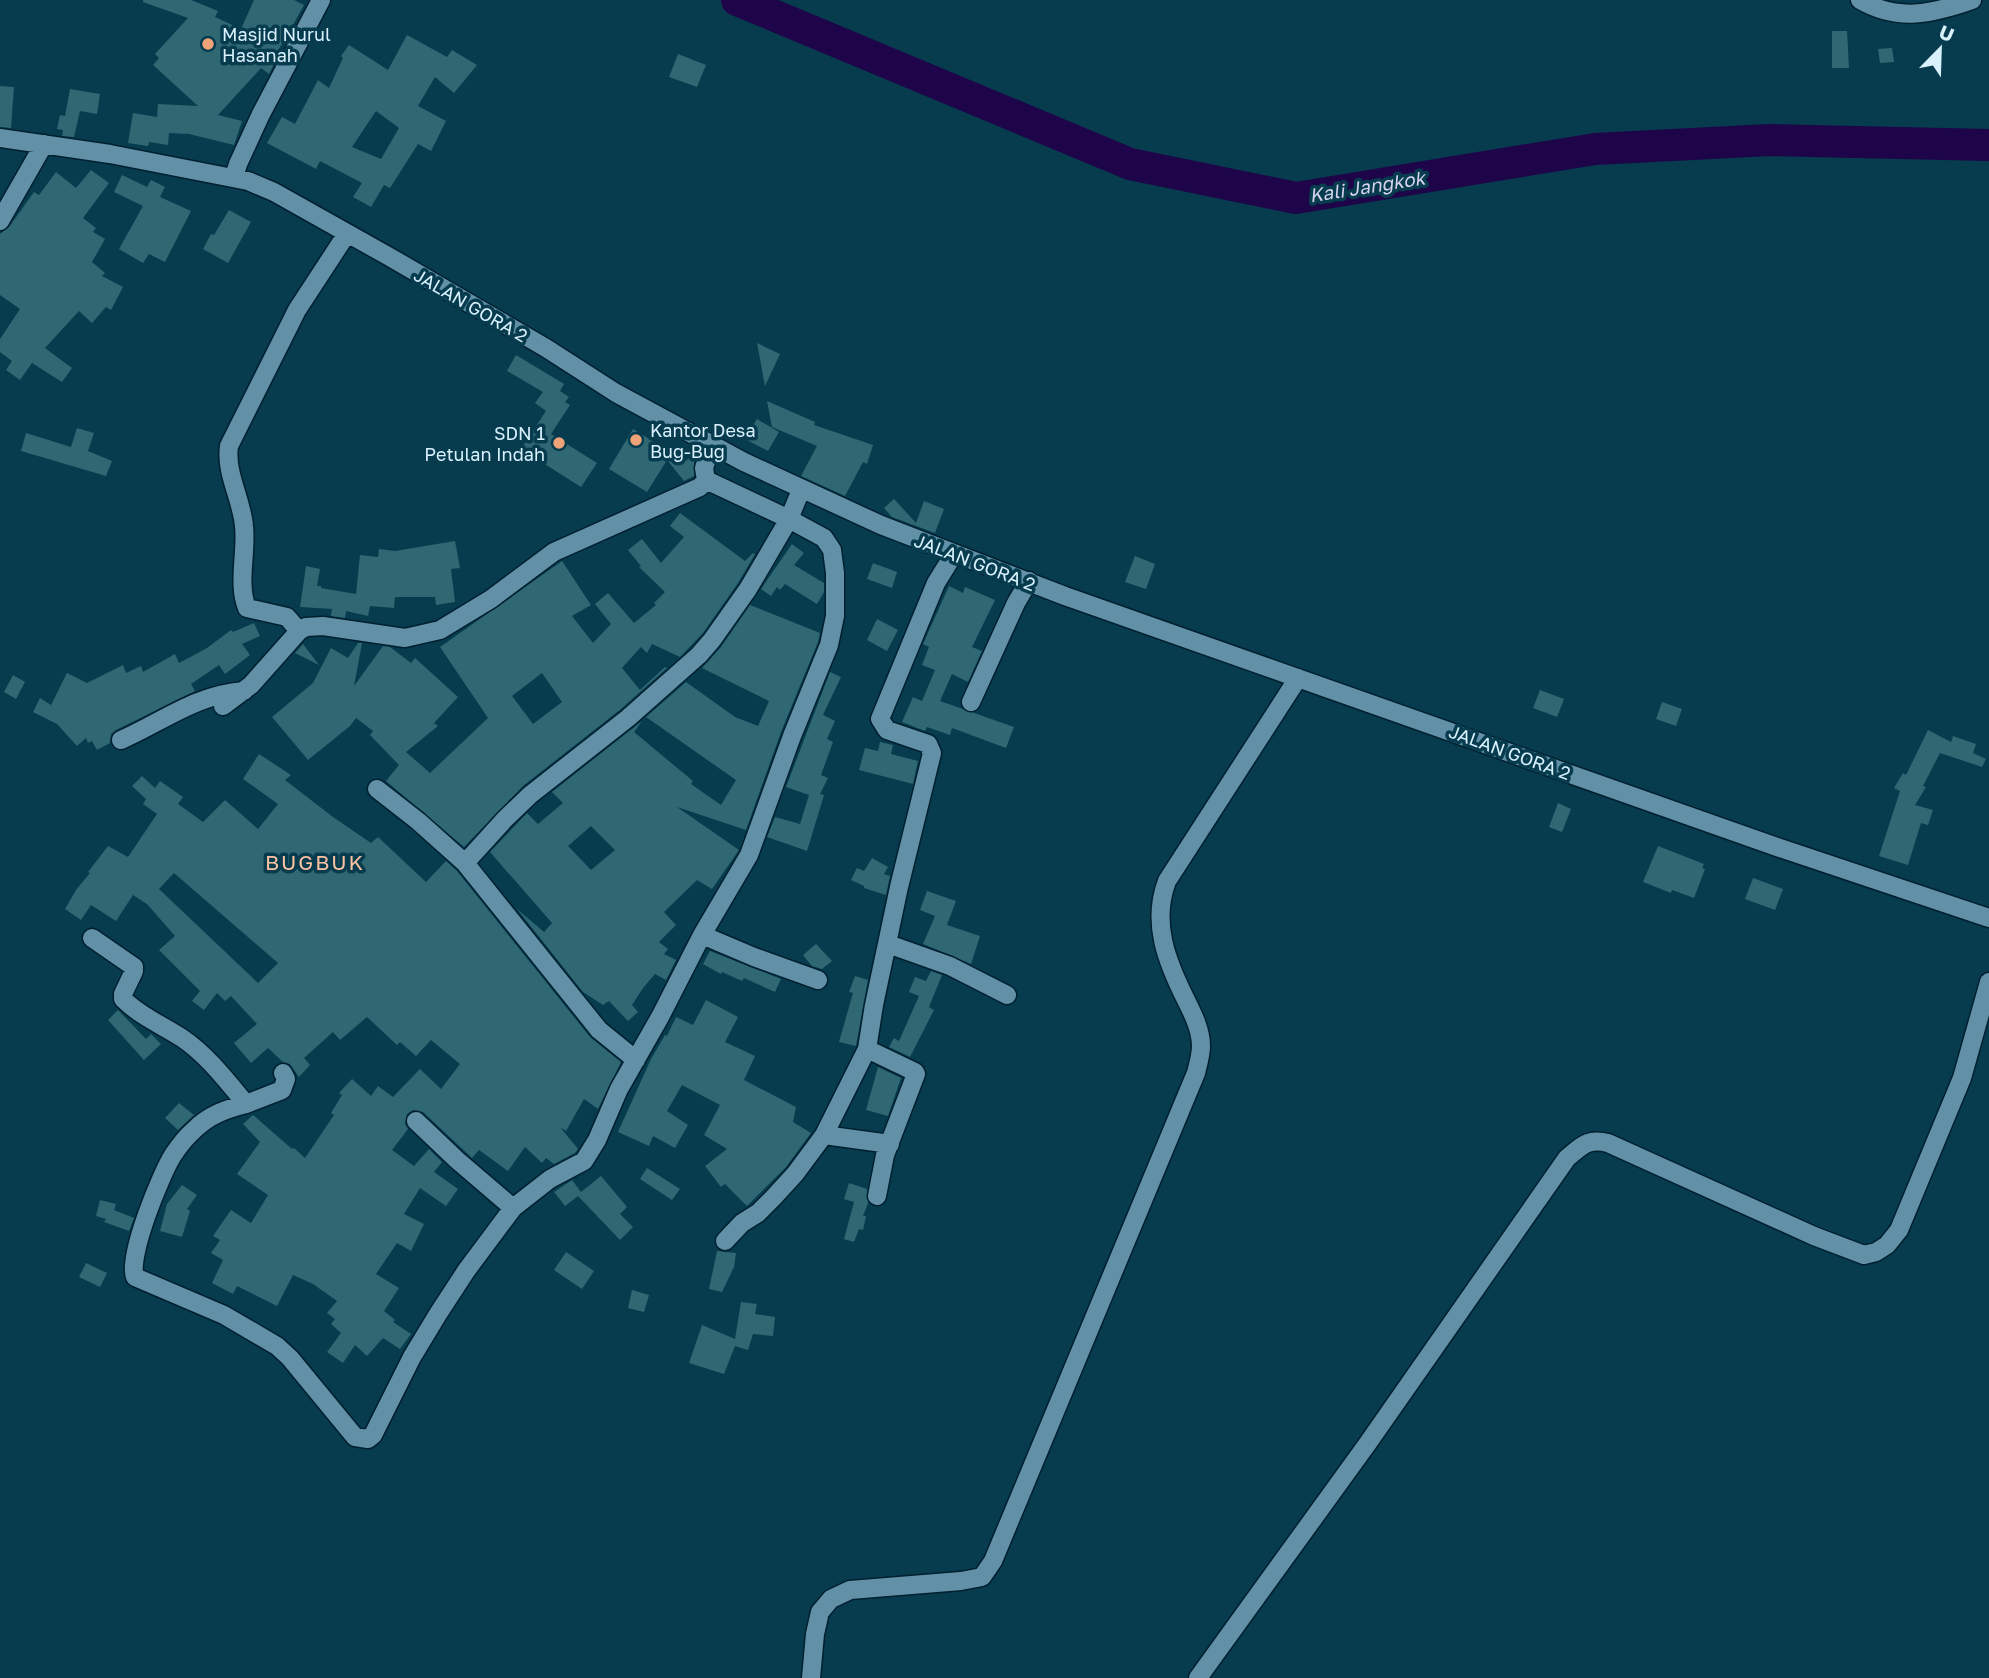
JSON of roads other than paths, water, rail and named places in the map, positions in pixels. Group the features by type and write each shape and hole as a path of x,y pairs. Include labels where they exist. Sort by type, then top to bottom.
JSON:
{"street":[{"path":"234,177 261,114 321,0"},
{"path":"1860,0 1879,10 1903,8 1930,12 1972,0"},
{"name":"JALAN GORA 2","path":"0,138 234,177 274,192 546,348 616,393 744,463 801,490 954,554 1298,678 1777,847 1989,918"},
{"path":"0,221 44,144"},
{"path":"299,631 288,617 247,608 243,588 244,525 229,463 229,446 297,310 346,235"},
{"path":"706,480 704,468 712,444"},
{"path":"283,1073 286,1079 282,1090 207,1118 188,1136 172,1157 150,1205 133,1272 137,1279 224,1315 277,1346 355,1437 368,1439 438,1314 513,1208 550,1179 584,1161 702,935 749,855 834,628 835,573 832,550 824,538 706,480"},
{"path":"223,706 244,691 299,631 306,627 323,626 405,638 440,629 491,599 554,552 700,487 706,480"},
{"path":"465,863 530,795 685,669 712,640 748,589 789,519 801,490"},
{"path":"725,1241 773,1198 824,1135 867,1049 910,838 932,751 928,744 887,730 880,719 936,583 954,554"},
{"path":"971,702 1016,603 1029,581"},
{"path":"811,1678 820,1612 831,1599 850,1590 982,1577 993,1561 1196,1073 1201,1046 1198,1027 1171,970 1163,944 1161,899 1167,881 1298,678"},
{"path":"121,740 209,696 244,691"},
{"path":"377,789 465,863 599,1030 636,1060"},
{"path":"702,935 732,949 818,980"},
{"path":"92,938 134,967 123,999 199,1051 246,1104"},
{"path":"888,944 950,966 1007,995"},
{"path":"1198,1678 1368,1443 1567,1158 1585,1143 1597,1140 1608,1143 1814,1236 1864,1255 1876,1252 1887,1245 1899,1230 1962,1078 1989,982"},
{"path":"867,1049 916,1073 880,1172 877,1196"},
{"path":"416,1121 513,1208"},
{"path":"824,1135 890,1144"}],"waterway":[{"name":"Kali Jangkok","path":"737,0 1130,164 1296,198 1595,149 1770,140 1989,145"}],"place":[{"name":"Masjid Nurul Hasanah","path":"208,44"},
{"name":"Kantor Desa Bug-Bug","path":"636,440"},
{"name":"SDN 1 Petulan Indah","path":"559,443"}],"district":[{"name":"BUGBUK","path":"315,862"}]}
